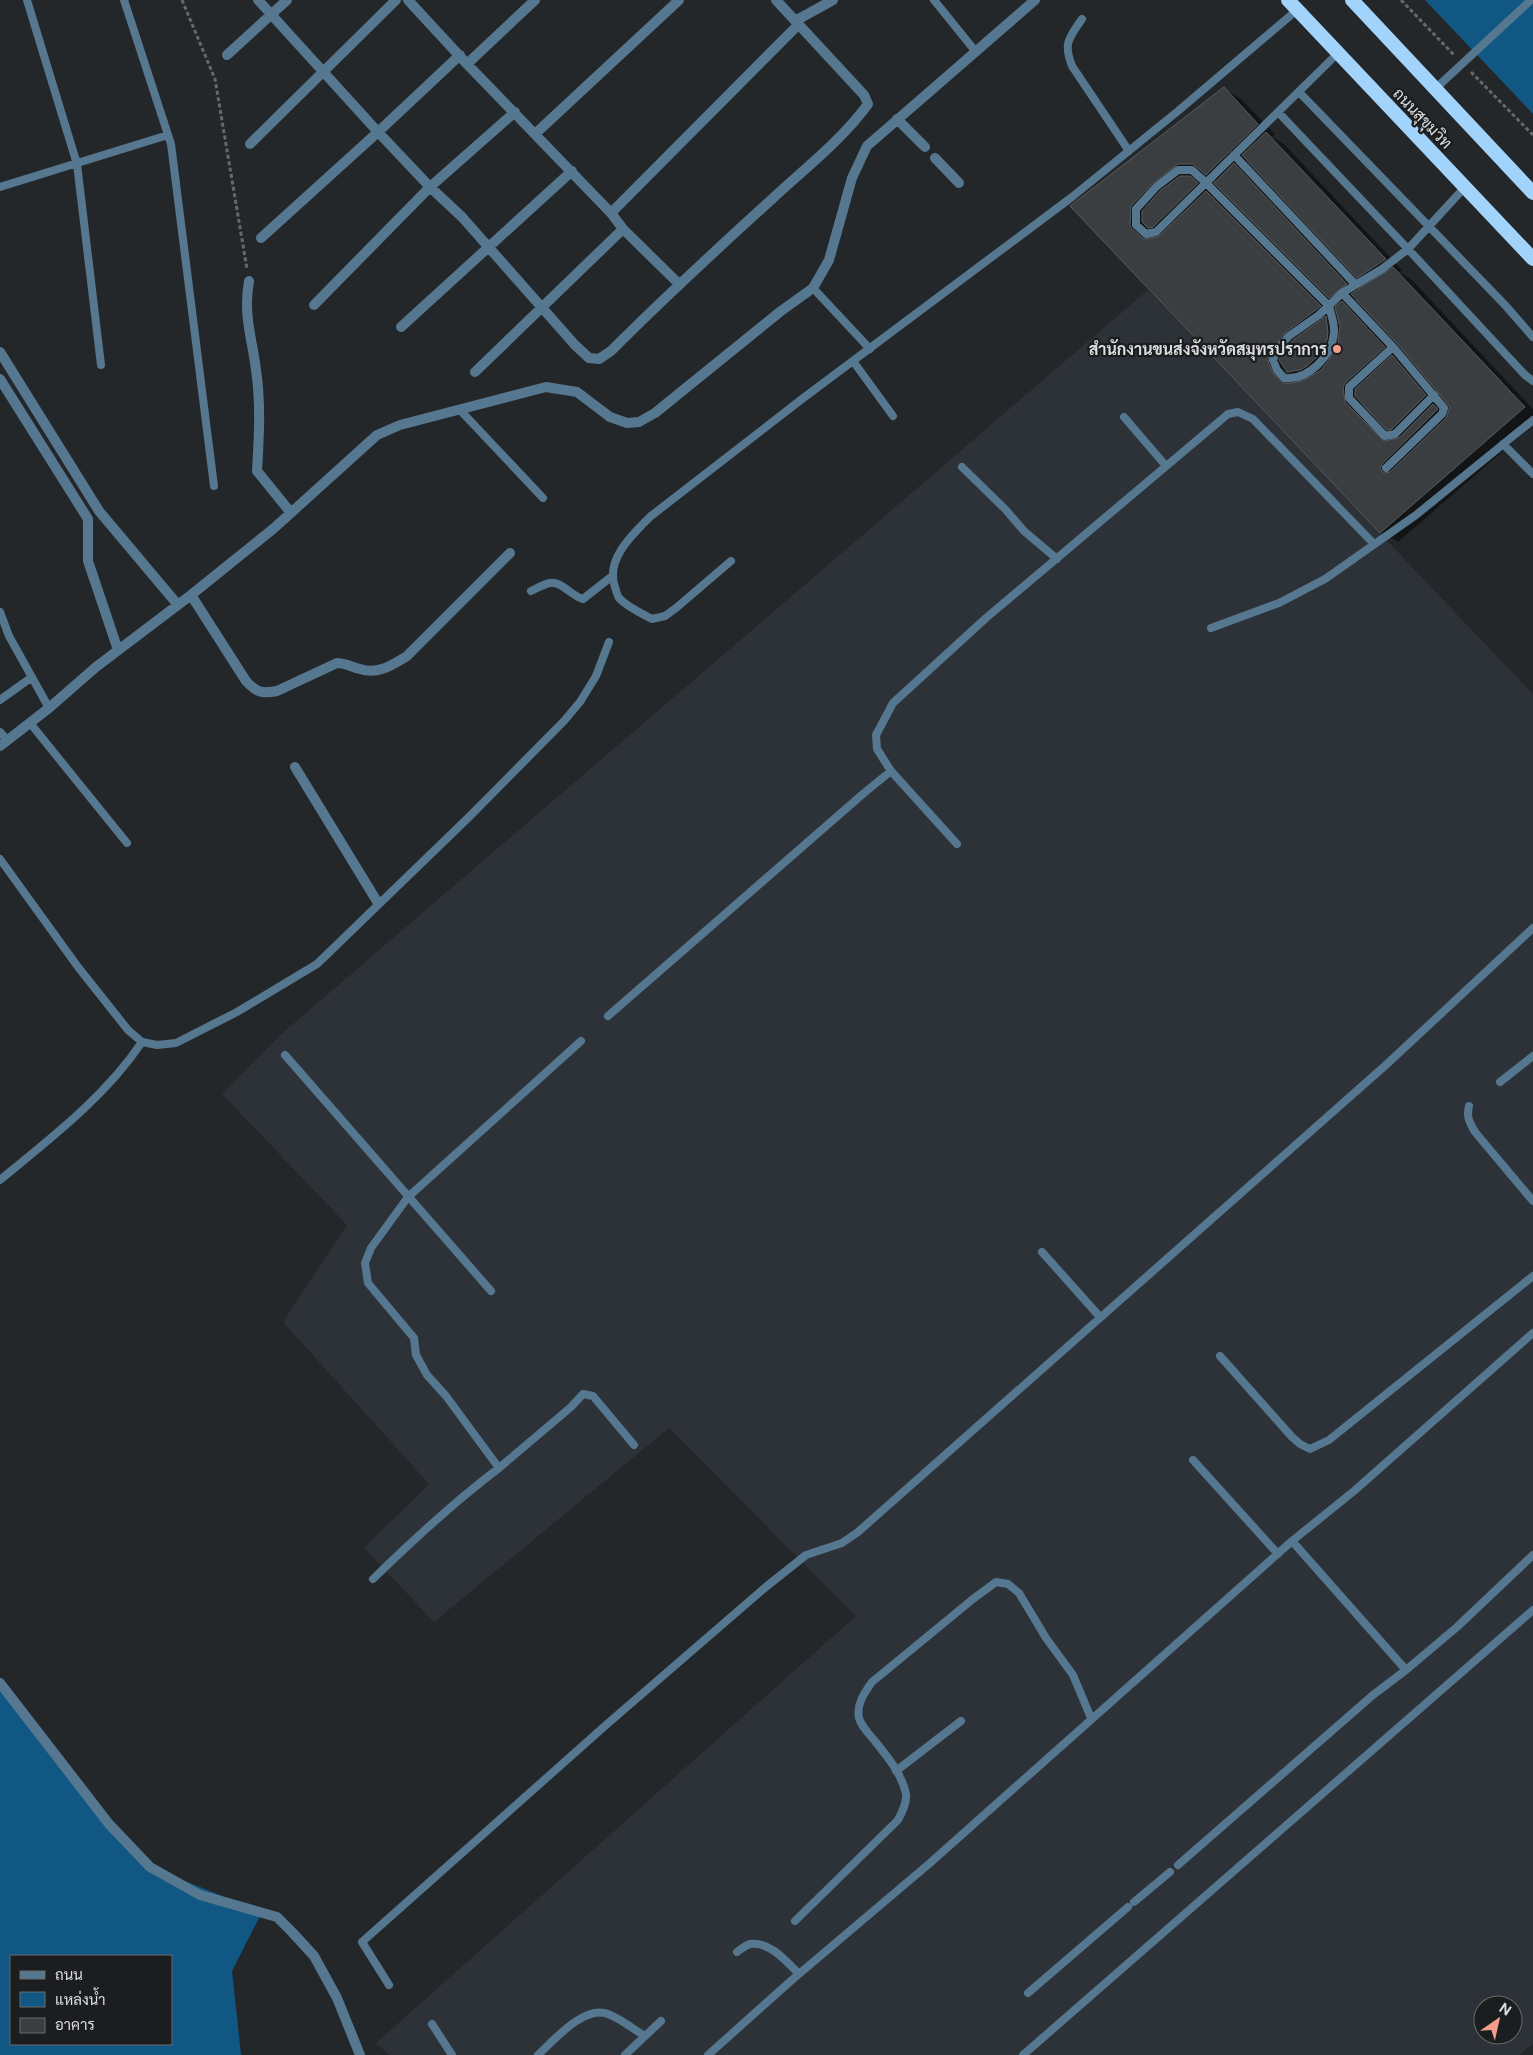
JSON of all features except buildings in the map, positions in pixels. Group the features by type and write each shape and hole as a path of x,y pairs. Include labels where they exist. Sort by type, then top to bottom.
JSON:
{"highway":[{"name":"ถนนสุขุมวิท","path":"1352,0 1533,193"},
{"name":"ถนนสุขุมวิท","path":"1292,5 1533,259"}],"street":[{"path":"258,0 378,132 430,187 462,217 575,345 589,358 599,359 611,351 679,284 822,153 868,104 864,95 776,0"},
{"path":"227,55 287,0"},
{"path":"250,144 396,0"},
{"path":"408,0 611,213 623,229 679,284"},
{"path":"467,64 535,0"},
{"path":"535,134 679,0"},
{"path":"611,213 797,23 833,0"},
{"path":"4,743 50,708 96,667 191,595 291,512 377,435 400,425 546,388 577,392 610,417 627,423 639,422 655,413 781,311 813,288 829,260 852,178 868,146 1035,0"},
{"path":"261,238 378,132 460,54"},
{"path":"314,304 430,187 514,112"},
{"path":"898,119 925,147"},
{"path":"935,158 959,183"},
{"path":"401,327 572,172"},
{"path":"475,372 623,229"},
{"path":"249,282 246,300 247,317 256,370 259,408 257,471 291,512"},
{"path":"0,352 99,511 178,605"},
{"path":"0,380 88,519 88,561 118,650"},
{"path":"191,595 246,680 254,690 266,693 277,691 337,662 346,663 361,670 387,668 407,656 510,553"},
{"path":"295,767 378,903"},
{"path":"0,1683 110,1824 150,1867 200,1895 277,1917 292,1932 314,1956 337,1998 360,2055"}],"lane":[{"path":"27,0 77,164 101,365"},
{"path":"124,0 172,144 214,486"},
{"path":"934,0 976,52"},
{"path":"1435,89 1531,0"},
{"path":"531,591 551,583 558,583 577,597 583,599 611,577 619,554 629,537 651,516 853,361 1072,197 1129,151 1292,5"},
{"path":"1082,19 1068,40 1066,52 1072,66 1129,151"},
{"path":"1338,54 1205,182 1156,232 1146,234 1136,225 1136,209 1157,186 1178,170 1192,170 1205,182 1329,306 1335,331 1331,349 1318,364 1306,374 1294,380 1284,378 1277,370 1273,360 1278,348 1289,336 1329,306 1342,293 1382,269 1408,249 1464,187"},
{"path":"1299,92 1505,305 1533,337"},
{"path":"1278,112 1525,375 1533,381"},
{"path":"0,187 168,135"},
{"path":"1234,155 1355,284"},
{"path":"813,288 870,349"},
{"path":"1342,293 1393,347 1444,408 1442,414 1386,468"},
{"path":"1393,347 1349,387 1349,398 1385,436 1395,434 1434,395"},
{"path":"853,361 893,416"},
{"path":"460,410 543,498"},
{"path":"958,844 892,771 877,750 876,734 893,703 986,618 1228,414 1238,412 1253,419 1374,544"},
{"path":"1124,417 1166,466"},
{"path":"1211,628 1279,603 1305,590 1416,516 1533,420"},
{"path":"1502,444 1533,474"},
{"path":"962,467 1005,509 1024,531 1057,559"},
{"path":"611,577 618,597 632,608 652,619 665,616 676,608 731,560"},
{"path":"0,612 9,636 50,708"},
{"path":"0,859 128,1030 142,1042 157,1045 176,1043 237,1012 317,964 564,721 580,702 596,676 609,642"},
{"path":"0,700 32,677"},
{"path":"30,723 127,843"},
{"path":"0,732 4,743"},
{"path":"608,1016 864,793 892,771"},
{"path":"389,1985 362,1942 606,1725 760,1592 806,1556 842,1543 858,1532 1387,1064 1533,928"},
{"path":"499,1468 446,1396 427,1375 416,1355 414,1338 368,1283 365,1263 371,1248 408,1197 581,1041"},
{"path":"0,1180 71,1121 116,1077 142,1042"},
{"path":"285,1055 491,1290"},
{"path":"1500,1082 1533,1056"},
{"path":"1469,1106 1468,1120 1476,1132 1533,1201"},
{"path":"1042,1252 1100,1317"},
{"path":"1220,1356 1292,1437 1310,1449 1329,1440 1533,1276"},
{"path":"708,2055 799,1974 930,1863 1292,1541 1354,1491 1533,1333"},
{"path":"373,1579 435,1518 499,1468 571,1407 583,1394 593,1396 634,1445"},
{"path":"1192,1460 1278,1554"},
{"path":"1292,1541 1406,1670"},
{"path":"1178,1865 1373,1695 1457,1627 1533,1555"},
{"path":"795,1921 898,1820 905,1804 906,1794 896,1771 859,1718 863,1694 880,1676 996,1582 1008,1584 1018,1593 1046,1638 1073,1675 1091,1718"},
{"path":"1023,2055 1533,1610"},
{"path":"896,1771 961,1721"},
{"path":"1028,1993 1170,1872"},
{"path":"737,1952 749,1944 762,1945 780,1955 799,1974"},
{"path":"538,2055 576,2020 592,2014 607,2014 645,2036"},
{"path":"625,2055 660,2021"},
{"path":"432,2024 452,2055"}],"path":[{"path":"182,0 215,79 249,282"}],"shaded area":[{"path":"1148,290 1533,694 1533,2044 1519,2055 389,2055 376,2043 856,1616 669,1428 434,1622 364,1548 429,1484 283,1322 347,1225 222,1094 278,1037"}],"water":[{"path":"1425,0 1533,0 1533,114"},
{"path":"0,1683 150,1867 262,1912 232,1971 241,2055 0,2055"}],"place":[{"name":"สำนักงานขนส่งจังหวัดสมุทรปราการ","path":"1337,349"}]}
